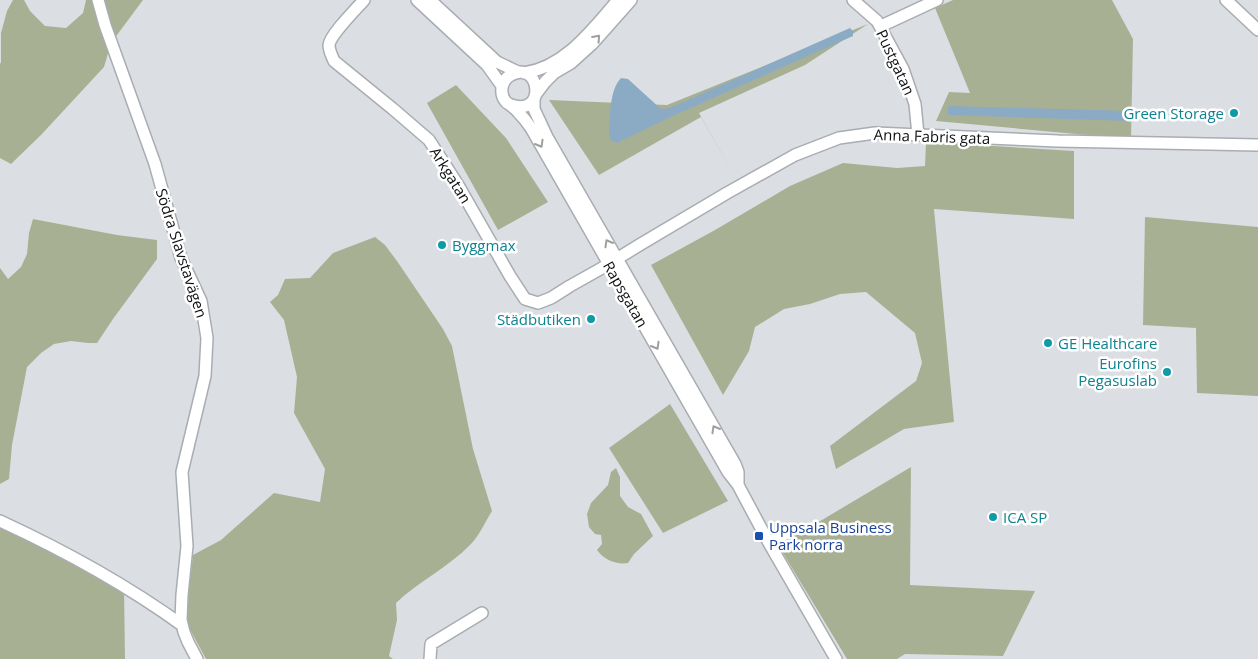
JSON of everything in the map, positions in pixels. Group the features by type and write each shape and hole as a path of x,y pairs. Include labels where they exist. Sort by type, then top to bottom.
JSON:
{"street":[{"name":"Södra Slavstavägen","path":"98,0 105,25 155,164 181,258 201,301 207,338 205,376 182,472 187,546 181,620 190,648 197,659"},
{"name":"Arkgatan","path":"364,0 334,34 329,44 334,61 429,140 458,185 525,300 538,303 551,298 613,262"},
{"path":"417,0 486,65 502,86"},
{"path":"430,0 497,62 531,78 534,81 536,90 535,97"},
{"path":"618,0 586,36 563,57 541,70 508,76 502,86 503,98 511,106 526,106 545,82 592,44 631,0"},
{"name":"Pustgatan","path":"853,0 877,21 903,69 915,104 918,135"},
{"path":"880,26 937,0"},
{"path":"1226,0 1258,30"},
{"name":"Rapsgatan","path":"535,97 534,109 540,123 613,262 726,469 738,485 836,659"},
{"name":"Rapsgatan","path":"511,106 531,128 613,262"},
{"name":"Anna Fabris gata","path":"613,262 727,193 795,155 838,138 875,133 1058,141 1258,145"},
{"path":"0,520 108,577 153,604 182,625"},
{"path":"769,543 792,530"},
{"path":"430,659 431,644 482,613"}],"green space":[{"path":"13,0 24,0 30,11 45,26 66,28 83,13 86,0 143,0 111,43 104,67 41,135 11,164 0,158 0,64 1,33 7,11"},
{"path":"953,0 1112,0 1133,39 1131,139 936,121 949,92 970,93 935,8"},
{"path":"868,24 805,65 699,113 738,182 701,117 599,175 549,100 667,105"},
{"path":"456,85 506,138 548,202 498,230 427,103"},
{"path":"926,142 1074,151 1074,219 934,209 954,422 904,429 836,469 830,446 916,381 922,363 915,333 866,292 840,294 810,304 784,309 755,327 749,351 723,395 651,265 790,186 843,163 897,168 925,166"},
{"path":"1145,217 1258,227 1258,396 1197,393 1196,328 1143,325"},
{"path":"33,219 117,235 157,240 157,259 97,343 71,341 54,344 41,353 27,367 12,445 9,479 0,484 0,268 8,279 21,267 27,254 29,233"},
{"path":"375,237 385,245 397,261 443,329 452,346 473,449 492,511 471,544 396,603 397,620 389,656 393,659 206,659 187,624 193,555 221,540 274,493 320,502 325,469 294,413 297,377 284,320 270,302 278,295 285,279 310,278 333,253"},
{"path":"670,404 728,501 663,533 609,448"},
{"path":"911,467 910,585 1035,591 1003,656 905,654 897,659 847,659 783,553 785,542"},
{"path":"616,468 620,477 620,496 628,507 641,514 653,536 634,554 628,563 611,561 600,554 597,550 602,544 601,535 595,534 589,527 587,514 591,503 608,485 611,472"},
{"path":"0,521 124,586 125,659 0,659"}],"water":[{"path":"850,28 853,31 853,36 668,118 617,143 612,141 609,136 612,97 621,78 628,79 661,109 670,108"},
{"path":"948,106 1130,111 1129,121 948,115"}],"place":[{"name":"Green Storage","path":"1234,113"},
{"name":"Byggmax","path":"442,245"},
{"name":"Städbutiken","path":"591,319"},
{"name":"GE Healthcare","path":"1048,343"},
{"name":"Eurofins Pegasuslab","path":"1167,372"},
{"name":"ICA SP","path":"993,517"},
{"name":"Uppsala Business Park norra","path":"759,536"}]}
